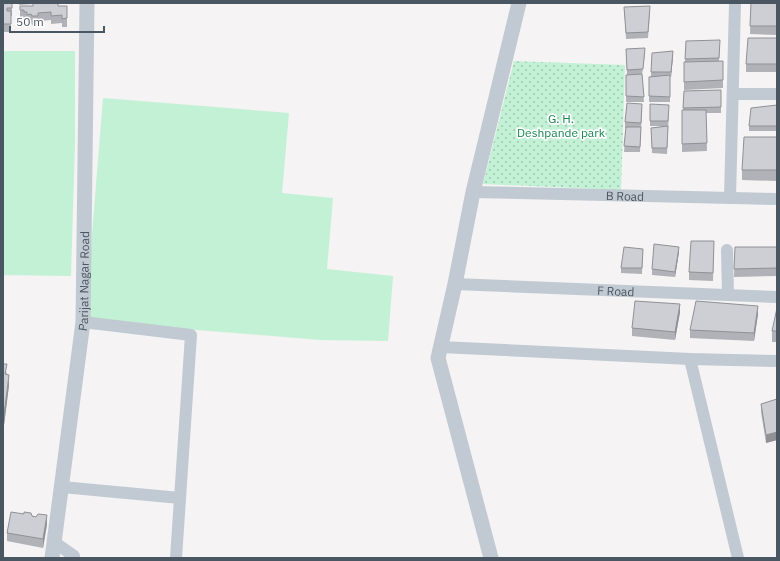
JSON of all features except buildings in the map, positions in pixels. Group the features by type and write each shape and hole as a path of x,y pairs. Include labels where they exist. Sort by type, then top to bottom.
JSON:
{"street":[{"name":"Parijat Nagar Road","path":"52,558 83,322 87,3"},
{"path":"491,558 438,358 455,284 473,192 519,3"},
{"path":"730,198 735,3"},
{"path":"733,94 777,94"},
{"name":"B Road","path":"473,192 777,199"},
{"path":"728,250 728,295"},
{"name":"F Road","path":"455,284 777,297"},
{"path":"83,322 191,335 176,558"},
{"path":"440,347 690,359 777,361"},
{"path":"690,359 738,558"},
{"path":"62,487 180,498"},
{"path":"54,542 74,556"}],"green space":[{"path":"3,51 75,51 75,143 71,276 3,275"},
{"name":"G. H. Deshpande park","path":"514,61 625,65 621,190 483,184"},
{"path":"103,98 289,113 282,193 333,198 327,269 393,276 388,341 321,340 85,321"}]}
